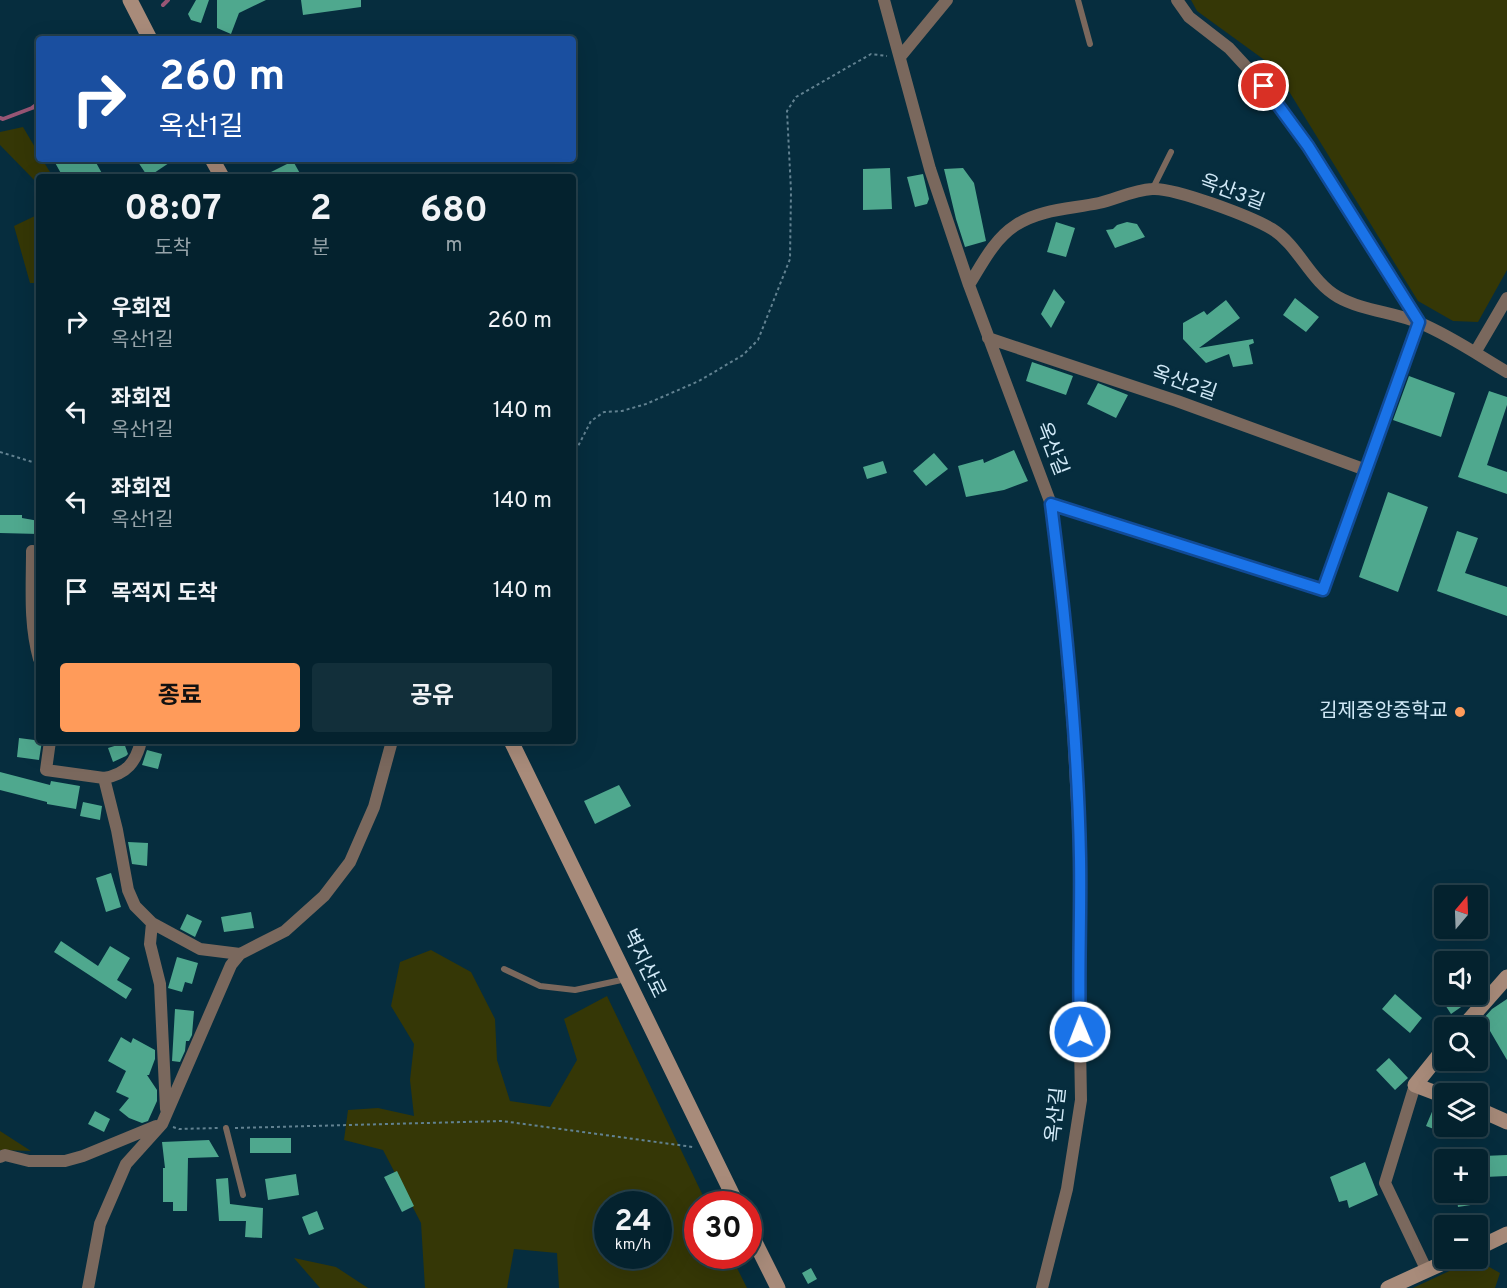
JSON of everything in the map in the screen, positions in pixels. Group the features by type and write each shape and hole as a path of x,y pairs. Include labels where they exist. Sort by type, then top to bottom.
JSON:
{"street":[{"path":"130,0 148,36"},
{"name":"옥산길","path":"884,0 930,169 988,338 1051,504 1061,581 1080,858 1081,1100 1067,1189 1042,1288"},
{"path":"900,57 947,0"},
{"path":"1051,504 1323,590 1419,322 1308,146 1264,86 1229,48 1189,17 1177,0"},
{"name":"옥산3길","path":"969,285 993,246 1016,225 1047,212 1098,203 1153,189 1218,206 1259,222 1274,231 1319,282 1334,295 1348,302 1419,322 1476,351 1507,372"},
{"path":"1476,351 1507,298"},
{"name":"옥산2길","path":"988,338 1177,401 1366,470"},
{"path":"36,552 32,551 31,599 36,647"},
{"path":"50,744 46,770 105,778 116,776 130,767 136,758 140,744"},
{"path":"90,1286 100,1224 126,1164 164,1118 231,965 240,954 285,931 324,896 350,862 374,807 391,744"},
{"name":"벽지산로","path":"512,744 730,1191"},
{"path":"105,778 128,890 135,906 152,923 200,949 240,954"},
{"path":"152,923 150,944 160,984 164,1118"},
{"path":"1472,1017 1507,977"},
{"path":"1427,1271 1385,1184 1415,1085 1434,1061"},
{"path":"1415,1085 1434,1092"},
{"path":"1488,1114 1507,1122"},
{"path":"0,1157 5,1155 29,1161 65,1161 83,1156 164,1118"},
{"path":"1488,1243 1507,1234"},
{"path":"762,1256 778,1288"},
{"path":"1388,1288 1434,1268"}],"lane":[{"path":"1078,0 1090,44"},
{"path":"1153,189 1171,152"},
{"path":"504,969 540,986 575,990 627,978"},
{"path":"226,1128 243,1195"}],"path":[{"path":"576,450 591,421 604,412 622,411 646,404 699,381 743,355 758,340 790,259 791,191 787,111 796,97 871,54 900,57"},
{"path":"0,452 36,463"},
{"path":"164,1118 179,1129 502,1121 710,1150"}],"shaded area":[{"path":"1191,0 1507,0 1507,270 1478,322 1453,321 1418,301 1274,67 1197,11"},
{"path":"23,127 36,149 36,162 44,162 51,174 36,174 36,182 0,145 0,132"},
{"path":"36,215 36,283 30,283 14,226"},
{"path":"431,950 471,972 495,1019 497,1060 510,1101 550,1107 577,1060 564,1019 607,996 701,1191 684,1191 684,1269 738,1269 747,1288 559,1288 557,1253 514,1249 507,1288 425,1288 421,1223 383,1150 344,1140 348,1110 378,1108 414,1116 410,1080 414,1044 391,1006 400,962"},
{"path":"0,1131 31,1151 0,1150"},
{"path":"294,1258 336,1267 368,1288 320,1288"},
{"path":"1488,1266 1500,1273 1495,1288 1413,1288 1454,1269 1488,1269"}],"building":[{"path":"196,0 209,0 201,23 191,20 188,14"},
{"path":"217,0 266,0 239,13 231,34 217,28"},
{"path":"301,0 361,0 361,7 303,15"},
{"path":"55,162 96,162 102,174 61,174"},
{"path":"138,162 170,162 152,174 146,174"},
{"path":"294,162 300,174 267,174"},
{"path":"890,168 892,209 863,210 863,169"},
{"path":"963,168 974,183 986,241 965,247 944,169"},
{"path":"923,174 929,199 927,204 915,207 907,177"},
{"path":"1056,222 1075,228 1066,257 1047,252"},
{"path":"1127,222 1137,224 1145,237 1115,248 1106,230"},
{"path":"1054,289 1065,302 1051,328 1041,314"},
{"path":"1295,298 1319,317 1306,332 1283,315"},
{"path":"1226,300 1240,318 1199,348 1253,339 1254,343 1249,345 1253,364 1233,367 1229,354 1206,363 1183,339 1183,323 1204,311 1207,315"},
{"path":"1032,362 1073,376 1066,395 1026,381"},
{"path":"1409,376 1455,393 1441,437 1393,420"},
{"path":"1098,383 1128,395 1116,418 1087,404"},
{"path":"1489,391 1507,397 1507,405 1487,465 1507,472 1507,494 1458,477"},
{"path":"1014,450 1028,481 1004,490 966,497 958,466 983,459 984,463"},
{"path":"934,453 948,469 926,486 913,471"},
{"path":"883,461 887,473 867,479 863,467"},
{"path":"1388,492 1428,507 1398,592 1359,577"},
{"path":"0,515 22,515 22,518 36,520 36,534 0,533"},
{"path":"1457,531 1478,538 1465,573 1507,587 1507,616 1437,591"},
{"path":"19,738 36,740 36,744 42,744 39,760 17,757"},
{"path":"124,744 128,754 113,762 108,748"},
{"path":"147,750 162,754 158,769 142,765"},
{"path":"0,772 50,785 51,781 80,786 76,809 47,804 47,802 0,790"},
{"path":"619,785 631,806 595,824 584,801"},
{"path":"83,802 102,806 100,820 80,816"},
{"path":"128,842 148,843 147,866 132,864"},
{"path":"111,873 121,907 106,912 96,878"},
{"path":"251,912 254,928 224,932 221,917"},
{"path":"187,914 202,921 195,937 180,929"},
{"path":"61,941 98,966 110,946 130,958 117,980 132,989 126,999 54,952"},
{"path":"177,957 198,963 192,984 185,982 182,992 168,988"},
{"path":"1395,994 1422,1018 1410,1033 1382,1009"},
{"path":"1507,999 1507,1060 1488,1028 1488,1017 1485,1017"},
{"path":"1445,1005 1464,1005 1451,1014"},
{"path":"175,1009 194,1011 192,1035 189,1041 186,1041 180,1062 172,1061"},
{"path":"121,1037 131,1043 133,1038 155,1050 155,1059 147,1075 157,1090 157,1101 148,1121 142,1123 129,1118 119,1110 129,1098 116,1092 126,1071 108,1061"},
{"path":"1389,1058 1408,1078 1395,1090 1376,1070"},
{"path":"1434,1107 1434,1129 1426,1126"},
{"path":"95,1111 110,1119 104,1132 88,1124"},
{"path":"250,1138 291,1138 291,1153 250,1153"},
{"path":"209,1140 219,1157 188,1158 187,1211 173,1211 173,1202 163,1202 163,1168 165,1168 162,1142"},
{"path":"1507,1155 1507,1176 1488,1177 1488,1156"},
{"path":"1365,1162 1378,1195 1349,1208 1347,1200 1339,1202 1330,1177"},
{"path":"397,1171 414,1206 402,1212 384,1177"},
{"path":"296,1174 299,1195 268,1200 265,1179"},
{"path":"228,1178 230,1204 263,1208 262,1238 245,1237 246,1221 219,1221 216,1179"},
{"path":"1457,1203 1477,1203 1477,1204 1458,1207"},
{"path":"317,1211 324,1229 309,1235 302,1217"},
{"path":"811,1268 817,1279 808,1284 802,1273"}],"waterway":[{"path":"163,5 168,0"},
{"path":"0,118 3,119 36,105"}],"place":[{"name":"김제중앙중학교","path":"1460,712"}],"route":[{"path":"1080,1032 1080,858 1061,581 1051,504 1323,590 1419,322 1308,146 1264,86"}]}
